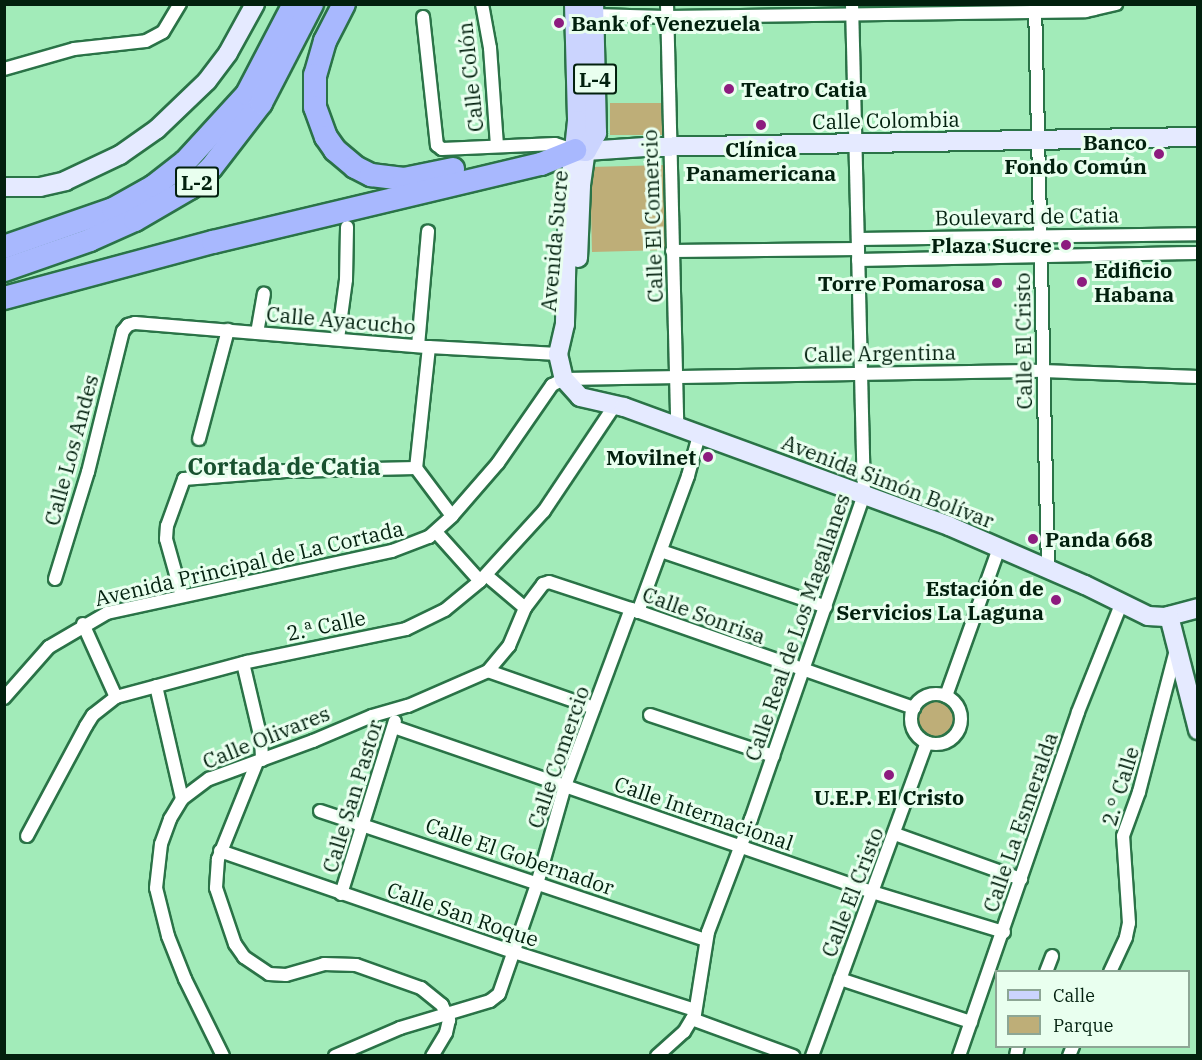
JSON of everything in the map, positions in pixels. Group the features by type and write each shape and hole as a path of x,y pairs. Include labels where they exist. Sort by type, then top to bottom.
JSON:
{"highway":[{"name":"L-2","path":"4,247 113,209 154,186 185,162 247,94 294,4"},
{"name":"L-2","path":"4,270 90,240 135,220 190,188 211,168 261,104 312,4"},
{"path":"344,4 334,19 319,57 315,75 315,107 326,137 335,150 355,167 371,175 404,179 533,150 581,150"},
{"path":"4,298 213,242 541,164 581,150"}],"main road":[{"path":"4,187 40,188 65,181 120,155 157,129 207,81 228,53 255,4"},
{"name":"Avenida Sucre","path":"575,4 578,121 581,150"},
{"name":"Avenida Sucre","path":"564,379 561,346 568,190 581,150 596,133 593,10"},
{"name":"Calle Colombia","path":"581,150 1197,136"},
{"name":"Avenida Simón Bolívar","path":"564,379 580,397 615,405 677,426 864,495 999,548 1122,602 1148,616 1169,616 1197,608"},
{"path":"1169,616 1197,730"}],"street":[{"path":"4,69 74,49 146,41 163,32 180,4"},
{"name":"Calle Colón","path":"482,4 490,48 497,146"},
{"path":"593,10 1035,8 1086,11 1116,4"},
{"name":"Calle El Cristo","path":"1035,8 1048,569"},
{"name":"Calle Real de Los Magallanes","path":"694,1015 706,940 864,495 852,9"},
{"name":"Calle El Comercio","path":"667,11 677,426"},
{"path":"423,17 435,139 442,149 555,144 581,150"},
{"path":"338,339 346,280 347,227"},
{"path":"428,231 424,347 416,468 452,516"},
{"name":"Boulevard de Catia","path":"858,249 1040,235 1197,234"},
{"name":"Boulevard de Catia","path":"672,252 858,249 1040,256 1197,254"},
{"path":"256,333 264,294"},
{"name":"Calle Ayacucho","path":"123,331 135,323 424,347 561,346"},
{"path":"199,439 228,330"},
{"name":"Calle Los Andes","path":"55,579 88,472 123,331"},
{"name":"Calle Argentina","path":"564,379 861,372 1043,371 1197,377"},
{"name":"Avenida Principal de La Cortada","path":"4,698 49,647 83,624 107,613 416,544 436,532 452,516 513,444 552,385 564,379"},
{"name":"2.ª Calle","path":"27,836 93,715 116,697 243,663 419,625 445,610 483,578 544,511 615,405"},
{"name":"Calle Comercio","path":"448,1015 497,998 537,884 565,786 634,610 661,551 688,476 699,435"},
{"path":"182,596 166,539 167,526 184,479 286,471 416,468"},
{"path":"436,532 483,578 525,608"},
{"path":"946,696 999,548"},
{"path":"661,551 826,607"},
{"name":"Calle Sonrisa","path":"549,582 914,708"},
{"name":"Calle Olivares","path":"223,1056 185,979 168,936 156,888 161,844 170,819 182,799 209,779 372,716 399,709 488,671 509,646 525,608 538,587 549,582"},
{"name":"Calle La Esmeralda","path":"959,1056 1004,932 1078,712 1122,602"},
{"path":"83,624 116,697"},
{"name":"2.° Calle","path":"1111,970 1126,938 1129,923 1123,836 1140,792 1176,646"},
{"path":"243,663 261,739 260,761 220,851 216,875 219,898 235,944 256,967 277,976 324,964 357,965 422,988 442,1005 448,1015 448,1026 432,1056"},
{"path":"488,671 594,708"},
{"path":"156,686 182,799"},
{"path":"938,694 946,696 958,708 959,727 947,741 934,744 927,742 914,730 911,717 914,708 925,696 938,694"},
{"name":"Calle San Pastor","path":"341,894 399,709"},
{"path":"650,715 773,756"},
{"name":"Calle Internacional","path":"394,727 872,892 1004,932"},
{"name":"Calle El Cristo","path":"812,1056 927,742"},
{"name":"Calle El Gobernador","path":"320,811 706,940"},
{"path":"895,834 1021,879"},
{"name":"Calle San Roque","path":"220,851 694,1015 793,1056"},
{"path":"1047,970 1052,956"},
{"path":"840,979 971,1022"},
{"path":"335,1056 400,1028 448,1015"},
{"path":"657,1056 684,1032 694,1015"}],"green space":[{"path":"610,103 663,103 663,135 610,135"},
{"path":"665,165 667,250 592,252 590,167"},
{"path":"936,698 951,704 957,719 951,734 936,740 921,734 915,719 921,704"}],"place":[{"name":"Bank of Venezuela","path":"559,23"},
{"name":"Teatro Catia","path":"729,89"},
{"name":"Clínica Panamericana","path":"761,125"},
{"name":"Banco Fondo Común","path":"1159,154"},
{"name":"Plaza Sucre","path":"1066,245"},
{"name":"Edificio Habana","path":"1082,282"},
{"name":"Torre Pomarosa","path":"997,283"},
{"name":"Movilnet","path":"708,457"},
{"name":"Panda 668","path":"1033,539"},
{"name":"Estación de Servicios La Laguna","path":"1056,600"},
{"name":"U.E.P. El Cristo","path":"889,775"}],"district":[{"name":"Cortada de Catia","path":"284,467"}]}
